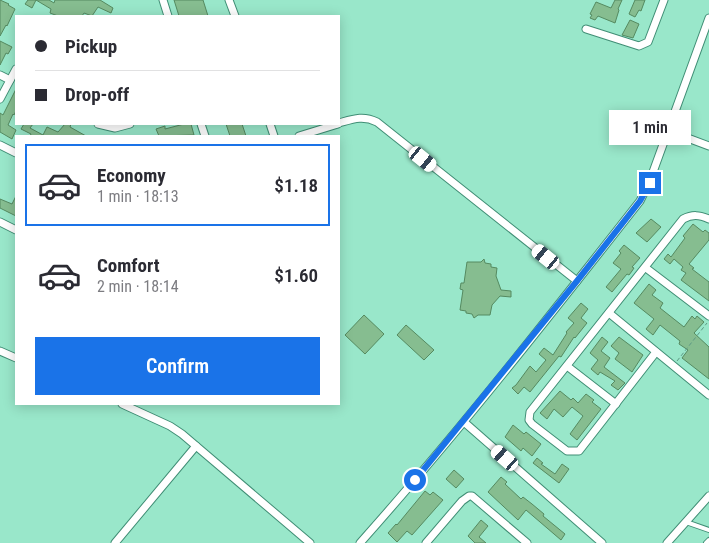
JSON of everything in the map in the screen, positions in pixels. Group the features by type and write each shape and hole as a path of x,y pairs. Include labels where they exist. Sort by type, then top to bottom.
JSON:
{"street":[{"path":"163,0 168,15"},
{"path":"230,0 235,15"},
{"path":"586,29 639,46 644,45 648,42 664,0"},
{"path":"360,543 464,422 644,194 669,131 709,18"},
{"path":"0,100 15,71"},
{"path":"0,75 10,80"},
{"path":"340,123 361,118 368,118 377,122 577,281"},
{"path":"102,125 115,128 126,125"},
{"path":"302,135 335,125"},
{"path":"669,131 709,146"},
{"path":"700,142 709,137"},
{"path":"0,145 15,152"},
{"path":"656,352 579,450 575,452 567,450 529,420 530,412 683,219 694,215 709,219"},
{"path":"0,222 15,230"},
{"path":"646,268 709,318"},
{"path":"609,313 709,395"},
{"path":"0,350 15,358"},
{"path":"567,366 616,404"},
{"path":"124,405 170,426 310,543"},
{"path":"464,422 602,543"},
{"path":"115,543 196,446"},
{"path":"427,543 462,501 469,496 476,498 527,543"},
{"path":"667,543 709,496"}],"lane":[{"path":"686,522 709,530"},
{"path":"706,543 709,540"}],"path":[{"path":"673,366 709,318"}],"building":[{"path":"0,0 15,9 0,36"},
{"path":"28,0 36,0 32,8 25,4"},
{"path":"36,0 49,0 54,3 55,0 100,0 113,8 111,13 98,7 93,15 84,13 83,15 55,15 50,13 51,9"},
{"path":"174,0 203,0 208,15 179,15"},
{"path":"615,0 622,0 615,23 598,16 595,20 590,18 596,2 611,8"},
{"path":"635,0 645,0 641,11 639,10 635,17 629,14"},
{"path":"630,20 639,24 633,38 622,35"},
{"path":"0,41 12,47 8,54 6,53 0,65"},
{"path":"15,91 15,113 8,125 16,130 12,139 0,132 0,113 3,115"},
{"path":"23,125 32,125 30,128 43,135 30,135 21,129"},
{"path":"64,125 71,125 70,127 84,135 43,135 47,127 58,132"},
{"path":"180,125 191,125 194,135 159,135 156,129 165,126 165,129"},
{"path":"226,125 242,125 246,135 230,135"},
{"path":"15,198 15,216 0,208 0,199 12,204"},
{"path":"651,219 661,227 647,242 636,233"},
{"path":"693,224 703,232 705,230 709,233 709,240 689,264 694,268 692,269 709,282 709,301 681,280 686,273 681,270 683,267 674,259 670,264 664,259 668,254 671,257 685,238 683,236"},
{"path":"624,245 640,258 632,267 634,268 629,275 627,274 612,292 606,287 621,269 613,263 621,253 619,251"},
{"path":"484,259 485,263 497,268 496,276 501,290 511,291 511,297 500,296 492,305 490,315 478,315 474,318 472,314 460,310 463,290 460,289 461,283 464,283 467,262 481,262"},
{"path":"649,284 656,290 652,295 663,303 660,308 684,327 692,316 695,319 697,316 704,322 694,333 709,347 709,379 682,358 688,350 679,344 680,341 660,325 653,335 646,329 654,319 634,303"},
{"path":"581,303 588,309 581,318 587,323 574,337 561,357 559,356 530,392 524,387 518,394 512,388 530,366 536,372 546,360 539,354 544,348 553,355 566,332 574,323 568,318"},
{"path":"364,315 384,334 365,354 345,335"},
{"path":"406,325 434,350 424,360 397,335"},
{"path":"602,337 608,342 601,351 610,358 604,367 625,383 618,390 611,385 615,381 600,372 598,375 591,369 598,360 590,353"},
{"path":"619,337 643,355 632,372 615,359 619,353 611,346"},
{"path":"560,391 578,403 586,394 601,409 577,440 570,434 583,416 572,407 563,417 554,409 547,419 540,413"},
{"path":"513,425 524,434 526,432 541,444 532,456 523,448 521,451 505,437"},
{"path":"537,458 543,463 541,464 555,474 562,464 569,469 559,483 533,463"},
{"path":"454,470 464,479 456,488 446,479"},
{"path":"501,477 507,482 505,484 521,499 523,497 532,504 565,534 561,540 526,510 518,520 488,492"},
{"path":"425,491 430,495 433,492 443,500 412,535 407,531 397,542 388,533"},
{"path":"481,520 488,526 479,537 486,543 475,543 468,536"}],"route":[{"path":"415,480 577,281 640,201 650,183"}]}
